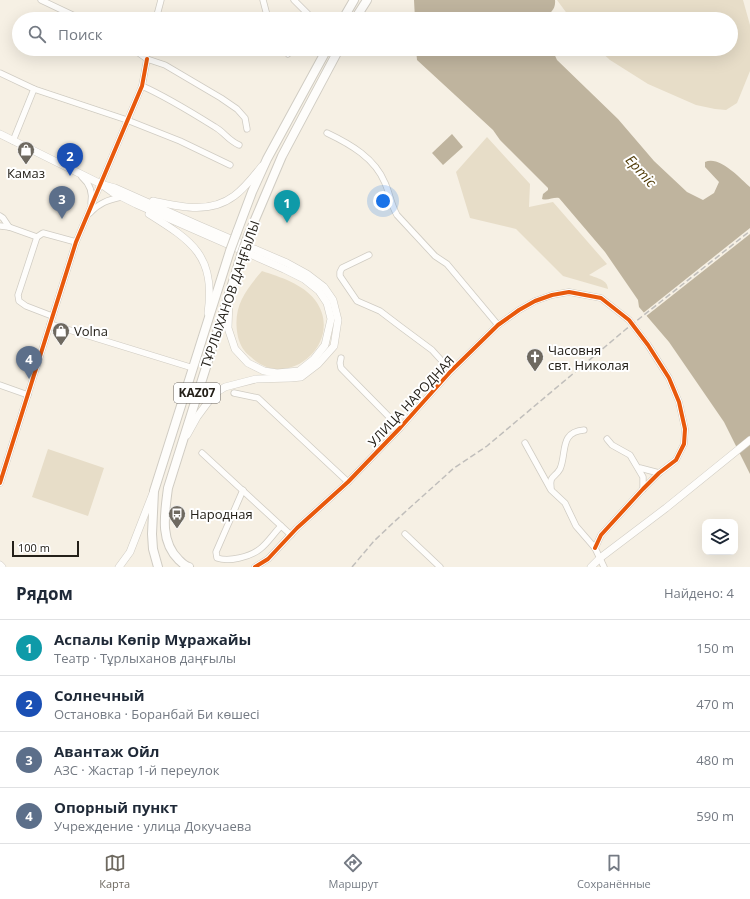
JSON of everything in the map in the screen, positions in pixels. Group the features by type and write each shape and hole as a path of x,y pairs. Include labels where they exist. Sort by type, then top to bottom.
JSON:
{"highway":[{"path":"347,12 354,0"},
{"path":"359,12 367,0"},
{"name":"ТҰРЛЫХАНОВ ДАҢҒЫЛЫ","path":"158,567 153,549 152,534 154,491 230,251 252,192 267,159 323,56"},
{"name":"ТҰРЛЫХАНОВ ДАҢҒЫЛЫ","path":"189,567 185,566 174,556 165,532 164,518 168,488 248,236 282,156 335,56"}],"main road":[{"path":"0,134 101,184 121,197 181,208 204,208 220,205 235,196 250,181 267,159"},
{"path":"101,184 115,188 137,201 287,263 307,274 324,287 333,300 338,320 334,346 318,364 301,377 264,371 248,363 235,349 228,328 230,290"},
{"path":"137,201 144,211 180,234 193,245 202,258 207,272 209,286 209,303 205,329"},
{"path":"181,444 197,417 214,394 225,387 256,379 290,375"},
{"path":"592,567 600,558 666,508 750,440"},
{"path":"119,567 130,552 154,491"}],"street":[{"path":"42,0 67,12"},
{"path":"158,12 161,0"},
{"path":"263,0 266,12"},
{"path":"294,0 306,12"},
{"path":"0,483 76,242 142,86 148,58 165,65 237,109 245,118 247,129"},
{"path":"0,73 34,89 127,120 180,141 230,166"},
{"path":"142,86 217,128 230,141 240,145"},
{"path":"13,140 34,89"},
{"path":"327,133 350,144 375,165 384,179 393,208 397,215 435,256 447,264 498,325"},
{"path":"77,172 87,181 90,188 91,200 87,216"},
{"path":"87,216 97,206 107,200 121,197"},
{"path":"0,216 9,227"},
{"path":"0,226 9,227 37,237"},
{"path":"52,316 26,306 19,301 18,295 37,237 43,233 76,242"},
{"path":"369,255 342,268 340,272 340,276 357,301 363,305 380,311 432,350 451,371"},
{"name":"УЛИЦА НАРОДНАЯ","path":"254,567 268,559 291,535 348,482 400,428 451,371 498,325 535,301 552,295 569,292 601,298 629,320 648,345 669,378 679,402 685,429 684,444 676,460 659,473 643,489 601,535 595,548"},
{"path":"50,324 193,368"},
{"path":"340,358 341,368 400,428"},
{"path":"0,385 28,395"},
{"path":"234,393 258,398 348,482"},
{"path":"551,490 551,478 560,468 565,442 572,434 584,430"},
{"path":"607,439 612,445 626,451 640,468 643,476 643,489"},
{"path":"525,443 551,490 565,503 576,526 595,548 604,567"},
{"path":"202,453 291,535"},
{"path":"640,468 659,473"},
{"path":"243,490 216,552 217,558 222,560 249,555 260,549 281,526"},
{"path":"405,534 440,567"},
{"path":"266,567 268,559"}],"shaded area":[{"path":"557,0 743,0 750,25 750,71 737,103 726,110 696,105 648,84 606,56 738,56 738,12 566,12"},
{"path":"487,137 530,184 529,207 553,202 607,264 589,275 604,281 608,286 608,289 563,276 516,229 470,218 456,172"},
{"path":"262,271 298,285 315,300 323,316 323,331 318,346 308,357 296,366 281,369 266,367 246,353 239,340 237,327 238,309 245,293"},
{"path":"48,449 104,468 88,516 32,497"}],"water":[{"path":"414,0 555,0 554,9 552,12 415,12"},
{"name":"Ертіс","path":"417,56 555,56 557,60 618,119 654,161 687,192 703,200 714,193 719,182 705,167 705,162 711,161 723,164 729,168 750,187 750,474 724,422 669,342 639,307 638,300 605,252 559,198 546,200 542,199 543,194 548,190 548,188 500,140 493,130 417,60"},
{"path":"452,134 463,147 443,165 432,153"}],"pier":[{"path":"750,228 750,234 645,317 642,314"}],"railway":[{"path":"352,567 374,541 454,468 487,446 625,330 750,231"}],"cycle path":[{"path":"0,483 76,242 142,86 147,59"},
{"path":"255,567 268,559 297,528 348,482 400,428 451,371 498,325 535,301 552,295 569,292 601,298 629,320 648,345 669,378 679,402 685,429 684,444 676,460 659,473 643,489 601,535 595,548"}],"place":[{"name":"Камаз","path":"26,165"},
{"name":"Солнечный","path":"70,176"},
{"name":"Авантаж Ойл","path":"62,219"},
{"name":"Аспалы Көпір Мұражайы","path":"287,223"},
{"name":"Volna","path":"61,346"},
{"name":"Часовня свт. Николая","path":"535,372"},
{"name":"Опорный пункт","path":"29,379"},
{"name":"Народная","path":"177,529"}]}
